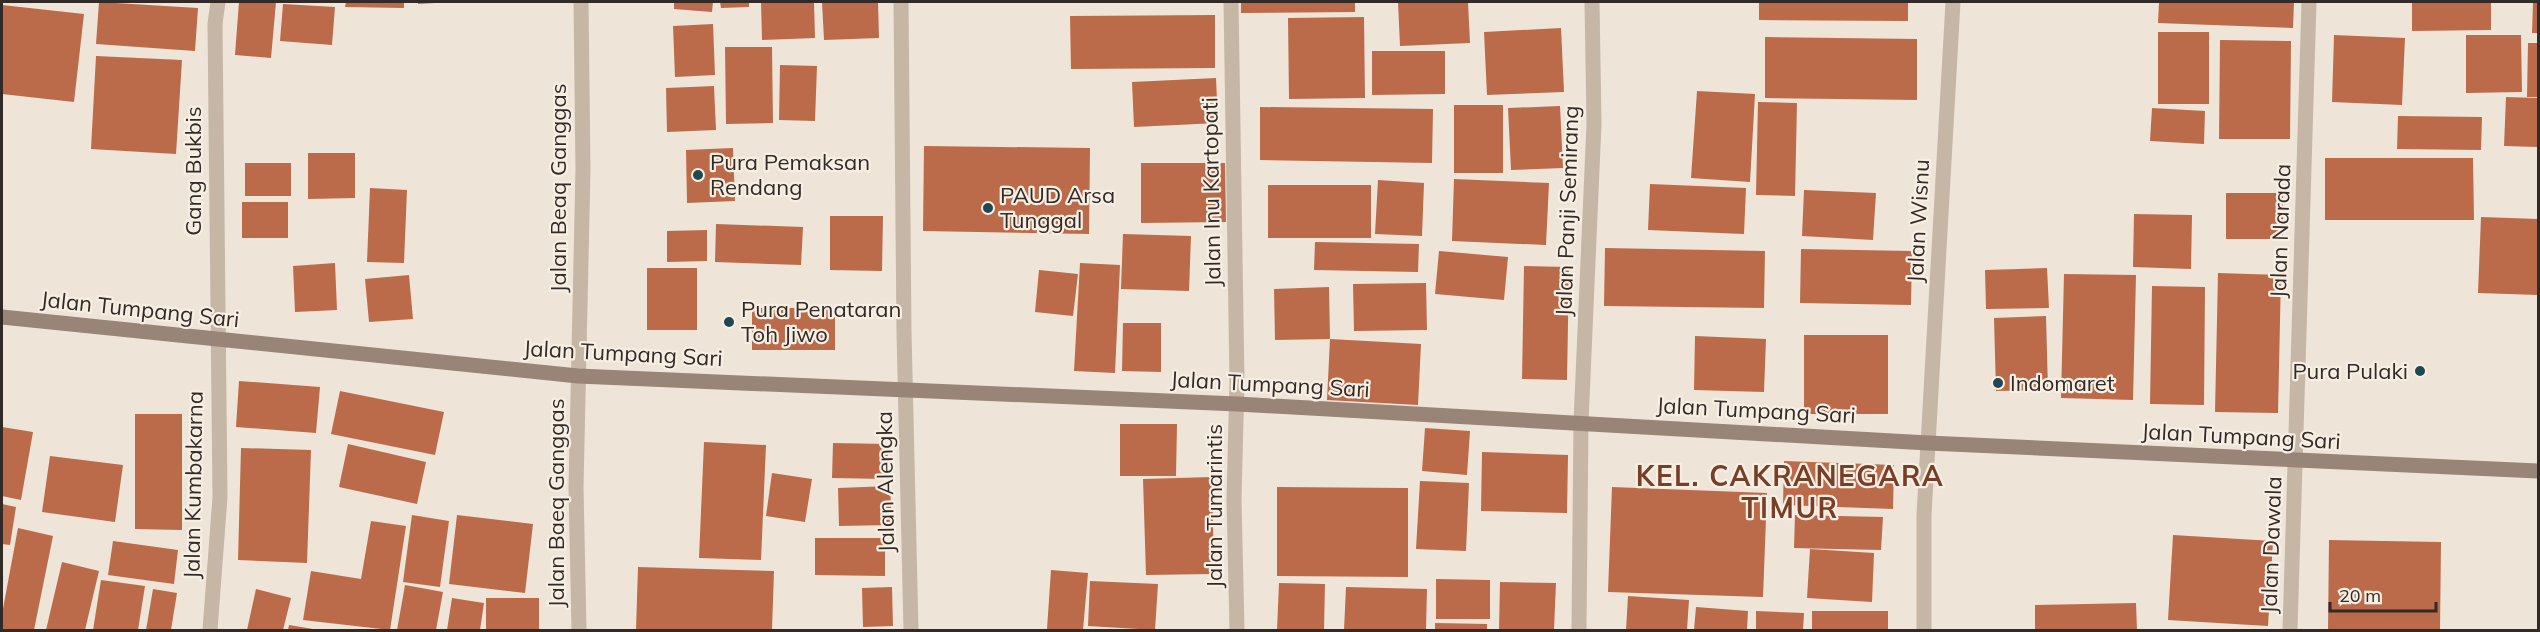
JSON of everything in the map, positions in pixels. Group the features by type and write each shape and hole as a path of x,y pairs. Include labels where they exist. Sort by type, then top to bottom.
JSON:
{"main road":[{"name":"Jalan Tumpang Sari","path":"2,317 578,376 1237,404 1928,443 2538,471"}],"street":[{"name":"Gang Bukbis","path":"217,340 215,24 218,2"},
{"name":"Jalan Beaq Ganggas","path":"578,376 583,170 580,2"},
{"name":"Jalan Alengka","path":"901,2 904,332 911,630"},
{"name":"Jalan Inu Kartopati","path":"1231,2 1237,381"},
{"name":"Jalan Panji Semirang","path":"1579,630 1581,422 1594,124 1592,2"},
{"name":"Jalan Wisnu","path":"1924,630 1924,515 1953,2"},
{"name":"Jalan Narada","path":"2296,461 2309,2"},
{"name":"Jalan Kumbakarna","path":"210,630 220,497 217,340"},
{"name":"Jalan Baeq Ganggas","path":"578,376 576,487 579,630"},
{"name":"Jalan Tumarintis","path":"1237,381 1234,500 1237,630"},
{"name":"Jalan Dawala","path":"2290,630 2296,461"}],"building":[{"path":"99,2 198,8 195,51 96,44"},
{"path":"239,2 276,2 271,58 235,55"},
{"path":"346,2 404,2 404,8 345,7"},
{"path":"418,2 435,2 435,3 418,4"},
{"path":"674,2 713,2 712,12 674,9"},
{"path":"720,2 749,2 749,7 721,8"},
{"path":"761,2 814,2 815,38 762,40"},
{"path":"822,2 878,2 879,38 824,40"},
{"path":"1241,2 1355,2 1355,12 1241,13"},
{"path":"1398,2 1468,2 1470,43 1400,46"},
{"path":"1759,2 1908,2 1908,21 1759,20"},
{"path":"2159,2 2294,2 2293,28 2158,23"},
{"path":"2412,2 2491,2 2491,30 2412,31"},
{"path":"2533,2 2538,2 2538,33 2532,33"},
{"path":"283,4 335,7 332,45 280,41"},
{"path":"2,5 84,14 74,102 2,94"},
{"path":"1215,15 1215,68 1071,69 1070,16"},
{"path":"1364,17 1365,98 1289,99 1288,18"},
{"path":"713,24 715,75 675,77 673,26"},
{"path":"1561,28 1564,92 1487,95 1484,32"},
{"path":"2158,32 2209,32 2209,104 2158,104"},
{"path":"2334,35 2405,38 2402,105 2332,102"},
{"path":"2466,35 2521,35 2522,92 2466,93"},
{"path":"1765,37 1917,39 1917,100 1765,98"},
{"path":"2220,40 2291,41 2290,139 2219,139"},
{"path":"2528,43 2538,43 2538,97 2527,97"},
{"path":"725,47 772,47 773,123 726,124"},
{"path":"1372,51 1445,51 1445,94 1372,95"},
{"path":"96,56 182,60 176,154 91,149"},
{"path":"780,65 817,66 815,121 779,120"},
{"path":"1216,78 1218,123 1134,127 1132,82"},
{"path":"714,86 716,130 667,132 666,88"},
{"path":"1697,91 1755,94 1750,182 1691,178"},
{"path":"2506,97 2538,98 2538,147 2504,146"},
{"path":"1758,102 1797,103 1795,196 1756,195"},
{"path":"1454,105 1503,105 1503,173 1454,173"},
{"path":"1560,106 1563,168 1511,170 1508,108"},
{"path":"1260,107 1433,109 1432,163 1260,160"},
{"path":"2152,108 2205,111 2204,144 2150,141"},
{"path":"2398,116 2482,117 2481,150 2397,149"},
{"path":"924,146 1090,148 1089,234 923,231"},
{"path":"733,148 735,201 687,203 686,150"},
{"path":"308,153 355,153 355,198 308,199"},
{"path":"2325,158 2473,158 2474,220 2325,220"},
{"path":"245,163 291,163 291,196 245,196"},
{"path":"1141,163 1225,163 1226,222 1141,223"},
{"path":"1454,179 1549,183 1546,245 1452,241"},
{"path":"1378,180 1424,183 1422,236 1375,234"},
{"path":"1650,184 1746,188 1744,234 1648,230"},
{"path":"1268,185 1371,185 1371,238 1268,238"},
{"path":"370,188 407,190 404,263 367,262"},
{"path":"1804,190 1876,193 1873,240 1802,236"},
{"path":"2226,193 2283,193 2283,239 2226,239"},
{"path":"242,202 288,202 288,238 242,238"},
{"path":"2134,214 2192,215 2191,269 2133,267"},
{"path":"830,216 883,216 882,271 830,270"},
{"path":"2481,217 2538,219 2538,295 2478,293"},
{"path":"716,224 803,227 801,265 715,262"},
{"path":"707,230 707,261 667,262 667,231"},
{"path":"1123,234 1191,236 1189,291 1121,289"},
{"path":"1315,242 1419,244 1418,272 1314,270"},
{"path":"1605,248 1765,251 1764,308 1604,306"},
{"path":"1801,249 1912,251 1911,305 1800,303"},
{"path":"1439,251 1508,257 1504,300 1435,294"},
{"path":"335,263 337,310 295,312 293,266"},
{"path":"1080,263 1120,265 1115,373 1074,371"},
{"path":"1524,266 1569,267 1567,380 1522,379"},
{"path":"647,268 697,268 697,330 647,330"},
{"path":"2047,268 2049,308 1986,309 1985,270"},
{"path":"1039,270 1078,274 1073,316 1035,312"},
{"path":"2218,273 2281,275 2278,413 2215,412"},
{"path":"2064,274 2136,275 2133,400 2061,398"},
{"path":"409,275 413,319 369,322 365,279"},
{"path":"1426,283 1427,330 1354,331 1353,284"},
{"path":"2152,286 2205,287 2204,405 2150,404"},
{"path":"1329,287 1330,339 1275,340 1274,289"},
{"path":"752,308 835,308 835,350 752,350"},
{"path":"2046,316 2048,390 1996,391 1994,318"},
{"path":"1123,323 1161,323 1161,372 1122,371"},
{"path":"1804,335 1888,335 1888,414 1804,414"},
{"path":"1695,336 1766,339 1764,392 1694,390"},
{"path":"1330,339 1421,344 1418,405 1327,400"},
{"path":"239,381 320,387 316,433 236,427"},
{"path":"340,391 444,412 435,455 331,434"},
{"path":"135,414 182,414 182,530 135,529"},
{"path":"1120,424 1177,424 1176,476 1120,476"},
{"path":"2,427 33,432 21,500 2,496"},
{"path":"1425,428 1470,431 1467,475 1422,471"},
{"path":"704,442 766,445 761,560 699,558"},
{"path":"833,443 888,444 887,479 832,478"},
{"path":"348,444 426,462 417,504 339,487"},
{"path":"241,448 311,450 307,563 238,560"},
{"path":"1482,452 1568,455 1567,513 1481,511"},
{"path":"50,456 123,465 115,522 42,512"},
{"path":"1784,461 1894,465 1893,509 1783,505"},
{"path":"772,473 812,479 805,522 766,516"},
{"path":"1212,477 1214,574 1146,575 1143,479"},
{"path":"1420,481 1469,483 1466,551 1416,549"},
{"path":"890,486 892,525 839,526 838,488"},
{"path":"1277,487 1408,488 1408,577 1277,576"},
{"path":"1612,487 1767,493 1763,597 1608,592"},
{"path":"2,504 16,507 10,545 2,544"},
{"path":"412,515 449,521 440,587 403,582"},
{"path":"457,515 533,524 525,593 449,584"},
{"path":"1795,515 1883,517 1881,550 1794,548"},
{"path":"371,521 406,526 390,630 303,620 311,571 361,579"},
{"path":"18,528 53,536 34,630 2,629 2,614"},
{"path":"2173,535 2273,541 2268,626 2168,620"},
{"path":"815,538 885,538 885,576 815,575"},
{"path":"2329,540 2441,542 2440,630 2328,630"},
{"path":"113,541 178,550 174,584 108,575"},
{"path":"1810,549 1874,553 1872,602 1807,598"},
{"path":"62,562 99,571 85,630 46,630"},
{"path":"638,567 774,571 772,630 636,630"},
{"path":"1051,570 1088,573 1083,630 1047,629"},
{"path":"1436,579 1490,580 1490,619 1436,619"},
{"path":"101,580 145,586 138,630 93,630"},
{"path":"1090,581 1158,584 1155,630 1088,626"},
{"path":"1500,582 1556,583 1554,630 1499,630"},
{"path":"1279,583 1325,584 1324,630 1277,630"},
{"path":"405,585 443,592 436,630 397,630"},
{"path":"892,587 893,626 863,627 862,588"},
{"path":"1346,587 1427,589 1426,630 1344,630"},
{"path":"153,589 177,593 171,630 146,630"},
{"path":"256,589 291,598 283,630 247,630"},
{"path":"1628,596 1689,600 1687,630 1626,630"},
{"path":"452,598 484,603 480,630 447,630"},
{"path":"486,598 539,598 539,630 486,630"},
{"path":"2136,603 2137,630 2035,630 2035,605"},
{"path":"1696,607 1748,611 1747,630 1694,630"},
{"path":"1756,611 1804,613 1803,630 1756,630"},
{"path":"1812,611 1888,611 1888,630 1812,630"},
{"path":"1435,623 1487,624 1487,630 1435,630"},
{"path":"289,625 313,629 313,630 288,630"}],"place":[{"name":"Pura Pemaksan Rendang","path":"698,175"},
{"name":"PAUD Arsa Tunggal","path":"988,208"},
{"name":"Pura Penataran Toh Jiwo","path":"729,322"},
{"name":"Pura Pulaki","path":"2420,371"},
{"name":"Indomaret","path":"1998,383"}],"district":[{"name":"KEL. CAKRANEGARA TIMUR","path":"1790,491"}]}
